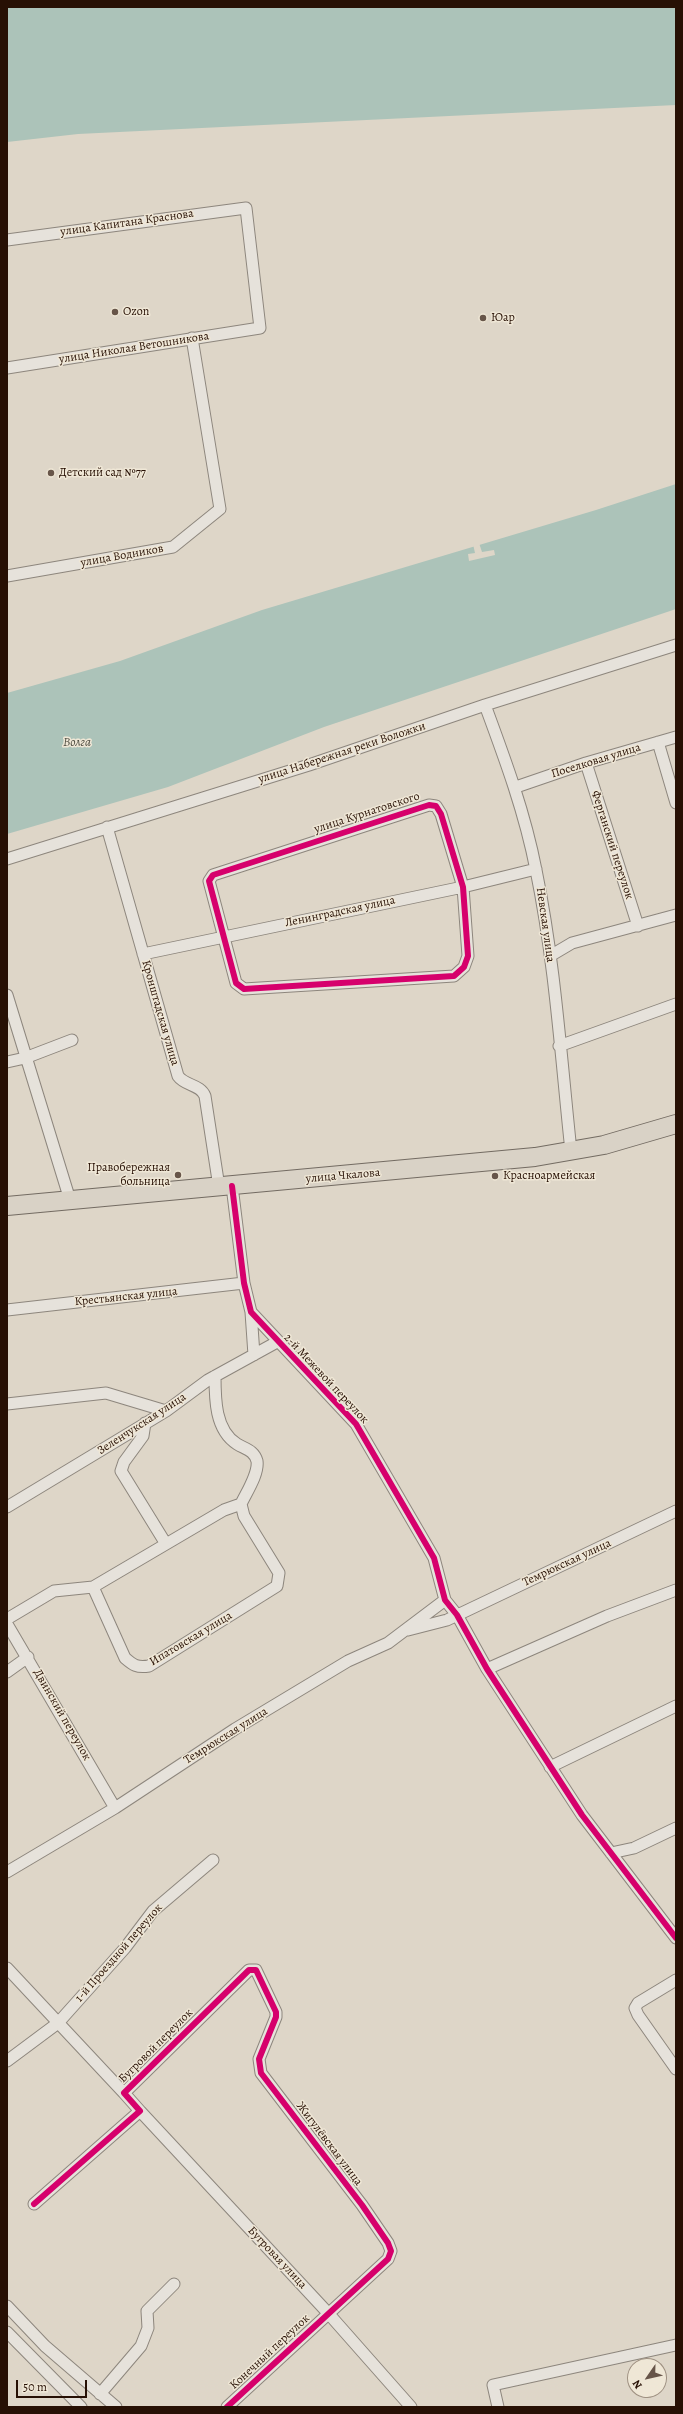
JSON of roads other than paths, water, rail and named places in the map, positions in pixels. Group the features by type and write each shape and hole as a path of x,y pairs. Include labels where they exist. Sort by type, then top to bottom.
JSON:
{"main road":[{"name":"улица Чкалова","path":"7,1206 384,1172 571,1151 604,1145 676,1124"}],"street":[{"name":"улица Капитана Краснова","path":"7,240 246,208 260,328"},
{"name":"улица Николая Ветошникова","path":"7,368 260,328"},
{"name":"улица Водников","path":"7,576 173,547 220,509 192,338"},
{"name":"улица Набережная реки Воложки","path":"7,858 309,765 676,645"},
{"name":"Невская улица","path":"486,706 516,787 536,869 550,956 571,1151"},
{"name":"Поселковая улица","path":"516,787 586,763 676,737"},
{"path":"658,742 676,803"},
{"name":"Ферганский переулок","path":"586,763 638,926"},
{"name":"улица Курнатовского","path":"429,805 436,806 442,814 463,887 468,956 464,967 454,976 244,989 234,980 224,936 209,881 213,875 429,805"},
{"name":"Кронштадская улица","path":"107,828 178,1076 185,1084 199,1088 205,1096 226,1186"},
{"name":"Ленинградская улица","path":"143,954 463,887 536,869"},
{"path":"550,956 572,943 676,915"},
{"path":"7,995 25,1058 70,1200"},
{"path":"559,1046 676,1004"},
{"path":"7,1062 25,1058 72,1040"},
{"name":"2-й Межевой переулок","path":"226,1186 244,1284 251,1312 277,1342 356,1424 434,1558 445,1600"},
{"name":"Крестьянская улица","path":"7,1310 244,1284"},
{"path":"251,1312 254,1355"},
{"name":"Зеленчукская улица","path":"7,1507 166,1411 215,1376 277,1342"},
{"path":"7,1619 54,1592 93,1587 224,1510 241,1504 257,1468 257,1460 252,1452 237,1444 228,1436 215,1404 215,1376"},
{"path":"7,1404 106,1393 166,1411"},
{"path":"145,1423 142,1436 124,1462 121,1471 166,1544"},
{"name":"Ипатовская улица","path":"93,1587 125,1658 134,1666 141,1668 148,1666 274,1588 279,1581 280,1574 244,1516 241,1504"},
{"name":"Темрюкская улица","path":"402,1632 447,1620 676,1511"},
{"path":"487,1669 607,1616 676,1590"},
{"path":"445,1600 457,1615 487,1669 582,1815 675,1934"},
{"name":"Темрюкская улица","path":"7,1872 115,1808 235,1729 348,1661 388,1642 445,1600"},
{"name":"Двинский переулок","path":"7,1624 28,1657 115,1808"},
{"path":"7,1672 28,1657"},
{"path":"550,1767 676,1706"},
{"path":"611,1853 634,1848 676,1828"},
{"name":"1-й Проездной переулок","path":"7,2061 58,2023 125,1948 153,1911 212,1860"},
{"path":"7,1968 124,2093"},
{"name":"Бугровой переулок","path":"140,2111 124,2093 249,1970 253,1968"},
{"name":"Жигулёвская улица","path":"253,1968 258,1972 276,2012 276,2017 259,2059 261,2073 362,2206 390,2247 390,2256 388,2259 328,2313"},
{"path":"676,1980 638,2003 635,2008 638,2015 676,2069"},
{"path":"34,2204 140,2111"},
{"name":"Бугровая улица","path":"140,2111 328,2313 411,2407"},
{"path":"100,2394 141,2346 148,2328 147,2311 174,2284"},
{"path":"7,2306 45,2346 116,2407"},
{"name":"Конечный переулок","path":"227,2407 328,2313"},
{"path":"7,2332 81,2407"},
{"path":"498,2407 493,2385 676,2345"}],"water":[{"path":"7,7 676,7 676,105 78,134 7,142"},
{"name":"Волга","path":"676,484 676,609 324,727 168,787 7,834 7,693 120,661 262,610 596,510"}],"place":[{"name":"Ozon","path":"115,312"},
{"name":"Юар","path":"483,318"},
{"name":"Детский сад №77","path":"51,473"},
{"name":"Правобережная больница","path":"178,1175"},
{"name":"Красноармейская","path":"495,1176"}]}
